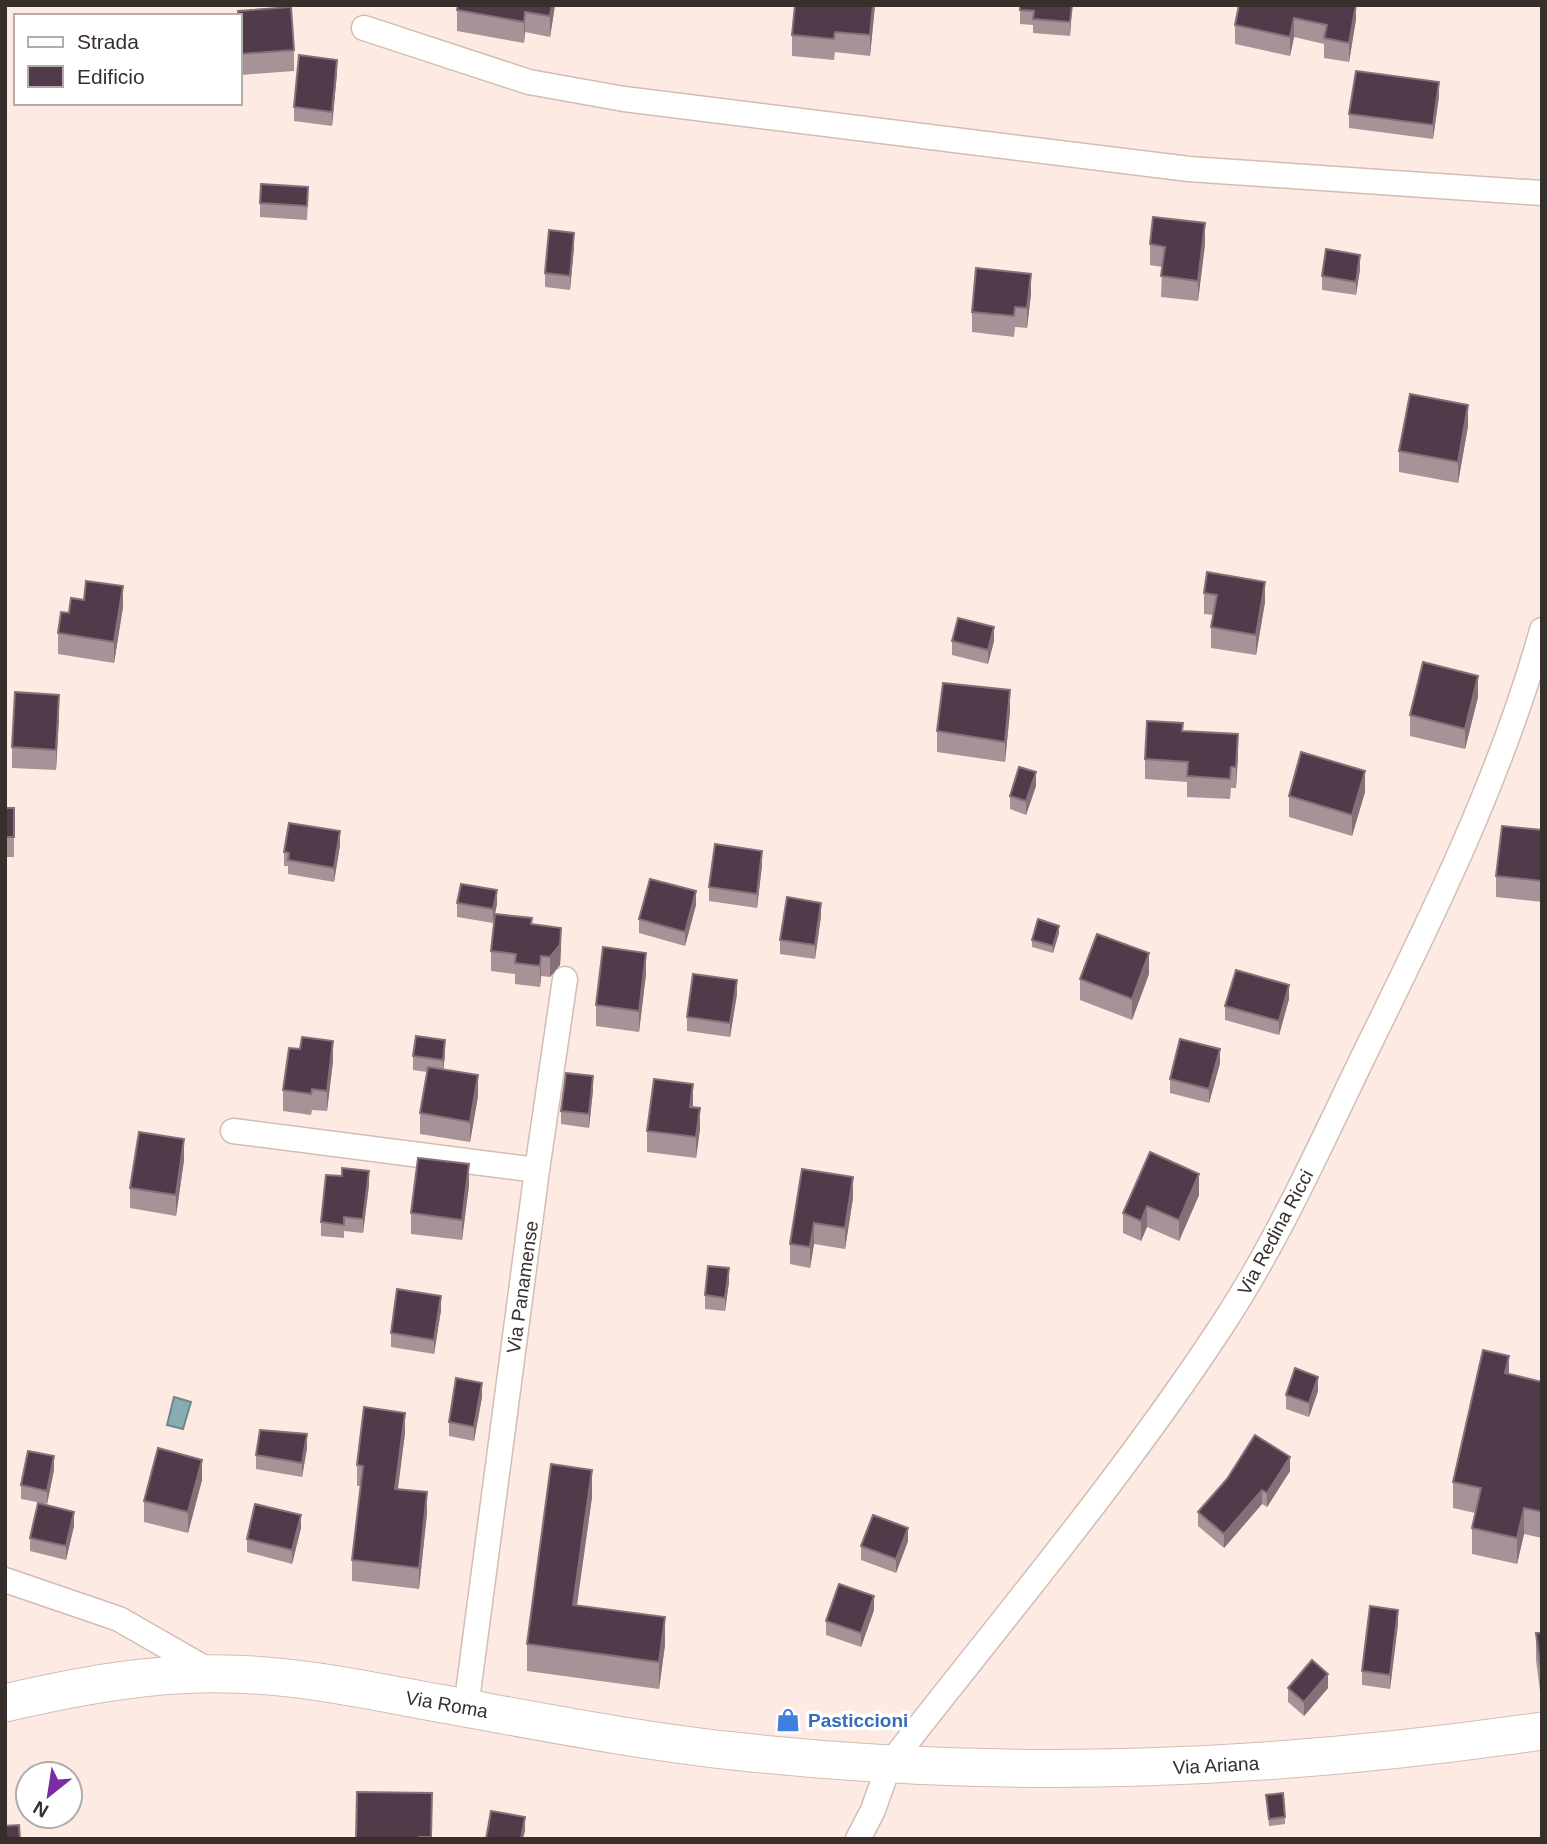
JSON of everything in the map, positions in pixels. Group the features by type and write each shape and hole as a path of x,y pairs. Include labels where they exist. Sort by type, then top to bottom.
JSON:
{"main road":[{"name":"Via Roma","path":"5,1703 118,1681 214,1674 330,1684 717,1749 889,1765"},
{"name":"Via Ariana","path":"889,1765 1038,1770 1182,1768 1359,1755 1542,1731"}],"street":[{"path":"364,28 521,80 624,99 1189,169 1542,193"},
{"name":"Via Redina Ricci","path":"858,1839 876,1803 889,1765 1137,1445 1221,1328 1265,1257 1445,885 1515,713 1542,630"},
{"name":"Via Panamense","path":"466,1708 565,979"},
{"path":"233,1131 537,1170"},
{"path":"5,1580 119,1619 214,1674"}],"water":[{"path":"174,1397 191,1402 183,1429 167,1425"}],"building":[{"path":"458,5 552,5 550,16 525,12 524,22 457,10"},
{"path":"795,5 873,5 870,35 835,32 834,39 792,35"},
{"path":"1020,5 1072,5 1070,22 1033,19 1034,11 1020,10"},
{"path":"1239,5 1356,5 1349,43 1324,38 1327,25 1294,18 1290,37 1235,25"},
{"path":"291,7 294,50 242,54 242,14 238,14 238,11"},
{"path":"299,55 337,60 332,112 294,107"},
{"path":"1356,71 1439,82 1433,125 1349,114"},
{"path":"261,184 308,187 307,206 260,203"},
{"path":"1153,217 1205,223 1198,281 1161,276 1165,247 1150,244"},
{"path":"549,230 574,233 570,276 545,273"},
{"path":"1326,249 1360,255 1356,282 1322,276"},
{"path":"976,268 1031,274 1027,308 1015,307 1014,316 972,312"},
{"path":"1410,394 1468,405 1458,462 1399,451"},
{"path":"1207,572 1265,582 1256,635 1211,627 1217,595 1204,593"},
{"path":"86,581 123,586 114,642 58,633 61,612 69,613 71,598 84,600"},
{"path":"958,618 994,627 988,650 952,641"},
{"path":"1423,662 1478,676 1465,729 1410,715"},
{"path":"943,683 1010,690 1005,742 937,731"},
{"path":"15,692 59,695 56,750 12,747"},
{"path":"1147,721 1183,723 1182,731 1238,734 1236,767 1231,767 1230,779 1187,776 1188,762 1145,759"},
{"path":"1301,752 1365,771 1352,815 1289,796"},
{"path":"1019,767 1036,772 1026,801 1010,796"},
{"path":"5,808 14,808 14,837 5,837"},
{"path":"289,823 340,831 334,868 288,860 289,853 284,852"},
{"path":"1502,826 1542,830 1542,881 1496,876"},
{"path":"715,844 762,851 757,894 709,887"},
{"path":"650,879 696,891 685,932 639,919"},
{"path":"461,884 497,890 493,909 457,903"},
{"path":"787,897 821,903 815,945 780,940"},
{"path":"495,914 532,918 531,924 561,928 560,945 550,957 541,956 540,966 515,963 516,954 491,951"},
{"path":"1038,919 1059,926 1053,946 1032,940"},
{"path":"1097,934 1149,953 1132,999 1080,979"},
{"path":"603,947 646,953 639,1011 596,1005"},
{"path":"1236,970 1289,985 1279,1021 1225,1006"},
{"path":"693,974 737,980 730,1023 687,1017"},
{"path":"416,1036 445,1040 443,1060 413,1056"},
{"path":"302,1037 333,1041 327,1091 312,1089 311,1094 283,1090 289,1048 300,1049"},
{"path":"1180,1039 1220,1049 1209,1089 1170,1079"},
{"path":"428,1067 478,1075 470,1122 420,1113"},
{"path":"566,1073 593,1076 589,1114 561,1111"},
{"path":"654,1079 693,1084 690,1107 700,1108 696,1137 647,1131"},
{"path":"139,1132 184,1139 176,1195 130,1188"},
{"path":"1150,1152 1199,1174 1179,1220 1147,1206 1141,1221 1123,1213"},
{"path":"418,1158 469,1164 462,1220 411,1213"},
{"path":"342,1168 369,1171 363,1219 344,1217 344,1225 321,1222 326,1175 342,1176"},
{"path":"802,1169 853,1177 845,1228 814,1223 810,1247 790,1244"},
{"path":"708,1266 729,1268 725,1298 705,1295"},
{"path":"397,1289 441,1296 434,1340 391,1333"},
{"path":"1483,1350 1509,1356 1505,1373 1542,1382 1542,1512 1524,1508 1517,1538 1472,1528 1481,1488 1453,1482"},
{"path":"1295,1368 1318,1377 1309,1403 1286,1395"},
{"path":"456,1378 482,1383 474,1427 449,1422"},
{"path":"364,1407 405,1413 395,1489 427,1492 419,1568 352,1560 363,1466 357,1465"},
{"path":"260,1430 307,1434 302,1463 256,1455"},
{"path":"1255,1435 1290,1457 1267,1493 1262,1490 1224,1534 1198,1512 1227,1479"},
{"path":"158,1448 202,1460 188,1512 144,1501"},
{"path":"28,1451 54,1456 47,1491 21,1485"},
{"path":"551,1464 592,1470 573,1605 665,1617 659,1662 527,1644"},
{"path":"38,1503 74,1512 66,1546 30,1538"},
{"path":"255,1504 301,1515 292,1550 247,1539"},
{"path":"873,1515 908,1528 896,1559 861,1546"},
{"path":"839,1584 874,1596 861,1633 826,1621"},
{"path":"1370,1606 1398,1610 1390,1675 1362,1671"},
{"path":"1536,1633 1542,1633 1542,1664 1540,1664"},
{"path":"1312,1660 1328,1674 1304,1702 1288,1688"},
{"path":"357,1792 432,1793 431,1837 356,1839"},
{"path":"1283,1793 1285,1817 1269,1819 1266,1795"},
{"path":"491,1811 525,1817 521,1839 486,1839"},
{"path":"14,1825 14,1830 19,1830 20,1839 5,1839 5,1826"}],"place":[{"name":"Pasticcioni","path":"788,1720"}]}
